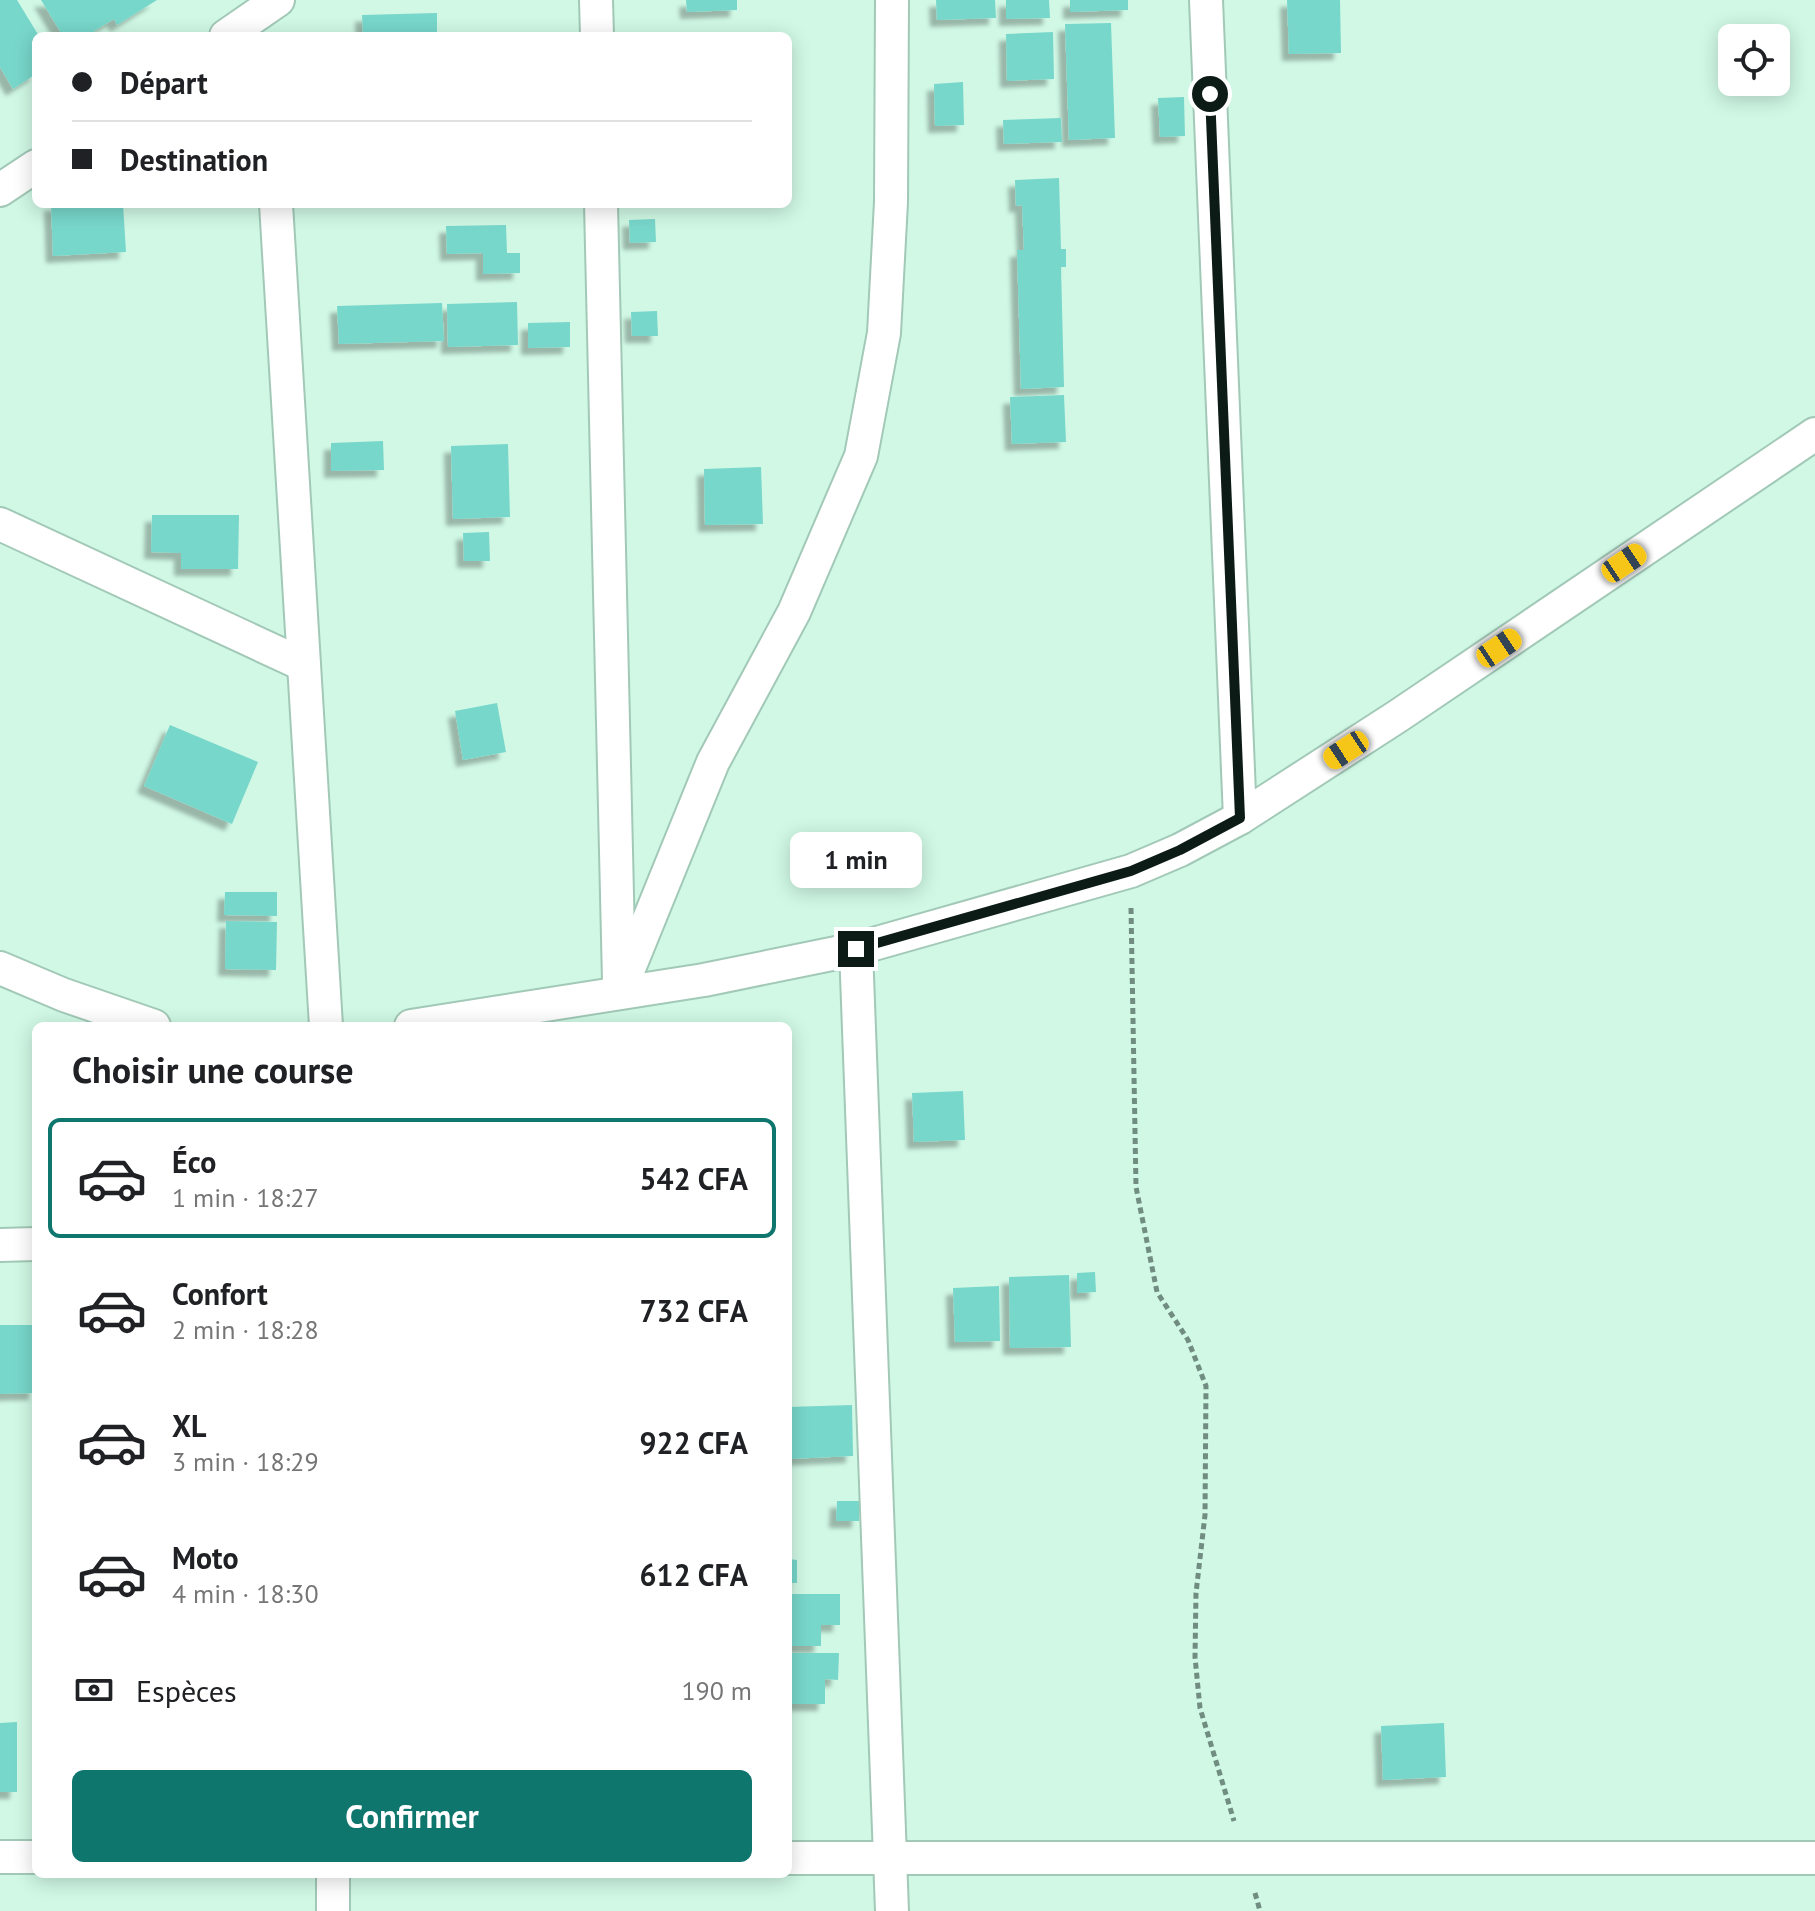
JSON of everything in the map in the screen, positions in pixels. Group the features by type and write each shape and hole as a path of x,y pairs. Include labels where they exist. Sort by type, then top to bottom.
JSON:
{"street":[{"path":"596,0 597,32"},
{"path":"619,993 713,762 794,612 861,456 884,333 891,202 892,0"},
{"path":"1206,0 1240,818"},
{"path":"233,32 267,12"},
{"path":"0,190 32,169"},
{"path":"276,208 326,1022"},
{"path":"601,208 619,993"},
{"path":"436,1022 704,980 856,949 1131,871 1180,850 1240,818 1398,716 1815,434"},
{"path":"0,524 304,665"},
{"path":"856,949 892,1911"},
{"path":"0,968 64,995 142,1022"},
{"path":"0,1245 32,1244"},
{"path":"0,1857 32,1857"},
{"path":"792,1858 1815,1858"},
{"path":"333,1878 333,1911"}],"path":[{"path":"1131,871 1136,1187 1157,1292 1188,1340 1206,1386 1205,1515 1196,1593 1195,1657 1200,1708 1260,1911"}],"building":[{"path":"0,0 17,0 37,32 32,32 32,77 13,89 0,67"},
{"path":"41,0 157,0 117,25 114,19 95,32 61,32"},
{"path":"686,0 737,0 737,10 687,12"},
{"path":"936,0 995,0 996,18 937,20"},
{"path":"1006,0 1049,0 1050,18 1006,19"},
{"path":"1070,0 1128,0 1128,10 1070,12"},
{"path":"1287,0 1340,0 1341,53 1289,54"},
{"path":"437,13 437,32 363,32 362,15"},
{"path":"1111,23 1115,138 1069,140 1065,24"},
{"path":"1053,32 1054,79 1007,81 1006,34"},
{"path":"963,82 964,125 935,126 934,84"},
{"path":"1184,97 1185,136 1160,137 1158,98"},
{"path":"1061,118 1062,142 1004,144 1003,120"},
{"path":"1059,178 1061,249 1066,249 1066,267 1061,267 1064,387 1021,389 1017,250 1024,250 1022,205 1016,206 1015,180"},
{"path":"51,208 123,208 126,252 53,256"},
{"path":"655,219 656,242 630,243 629,220"},
{"path":"506,225 507,253 520,253 520,273 483,274 483,253 447,254 446,226"},
{"path":"517,302 518,345 448,347 447,304"},
{"path":"442,303 444,341 339,344 337,306"},
{"path":"657,311 658,336 632,336 631,312"},
{"path":"570,322 570,347 528,348 528,323"},
{"path":"1064,395 1066,442 1012,444 1010,397"},
{"path":"383,441 384,470 331,471 331,443"},
{"path":"508,444 510,517 453,519 451,446"},
{"path":"761,467 763,524 705,525 704,469"},
{"path":"152,515 239,515 238,569 181,569 181,553 151,552"},
{"path":"489,532 490,561 464,561 463,533"},
{"path":"497,703 506,752 463,760 455,711"},
{"path":"170,725 258,762 232,824 144,786"},
{"path":"225,892 277,892 277,916 224,915"},
{"path":"226,921 277,922 276,970 225,969"},
{"path":"963,1091 965,1140 914,1142 912,1093"},
{"path":"1095,1272 1096,1292 1077,1293 1077,1273"},
{"path":"1069,1275 1071,1347 1010,1348 1009,1277"},
{"path":"999,1286 1000,1341 955,1342 953,1288"},
{"path":"0,1325 32,1325 32,1393 0,1394"},
{"path":"852,1405 853,1456 792,1459 792,1407"},
{"path":"837,1501 859,1501 859,1521 836,1521"},
{"path":"792,1559 797,1560 797,1583 792,1583"},
{"path":"792,1594 840,1594 840,1625 821,1625 821,1646 792,1646"},
{"path":"792,1653 839,1653 838,1680 825,1679 825,1704 792,1704"},
{"path":"17,1722 17,1792 0,1792 0,1723"},
{"path":"1444,1723 1446,1777 1383,1780 1381,1726"}],"route":[{"path":"856,949 1131,871 1180,850 1240,818 1210,94"}]}
